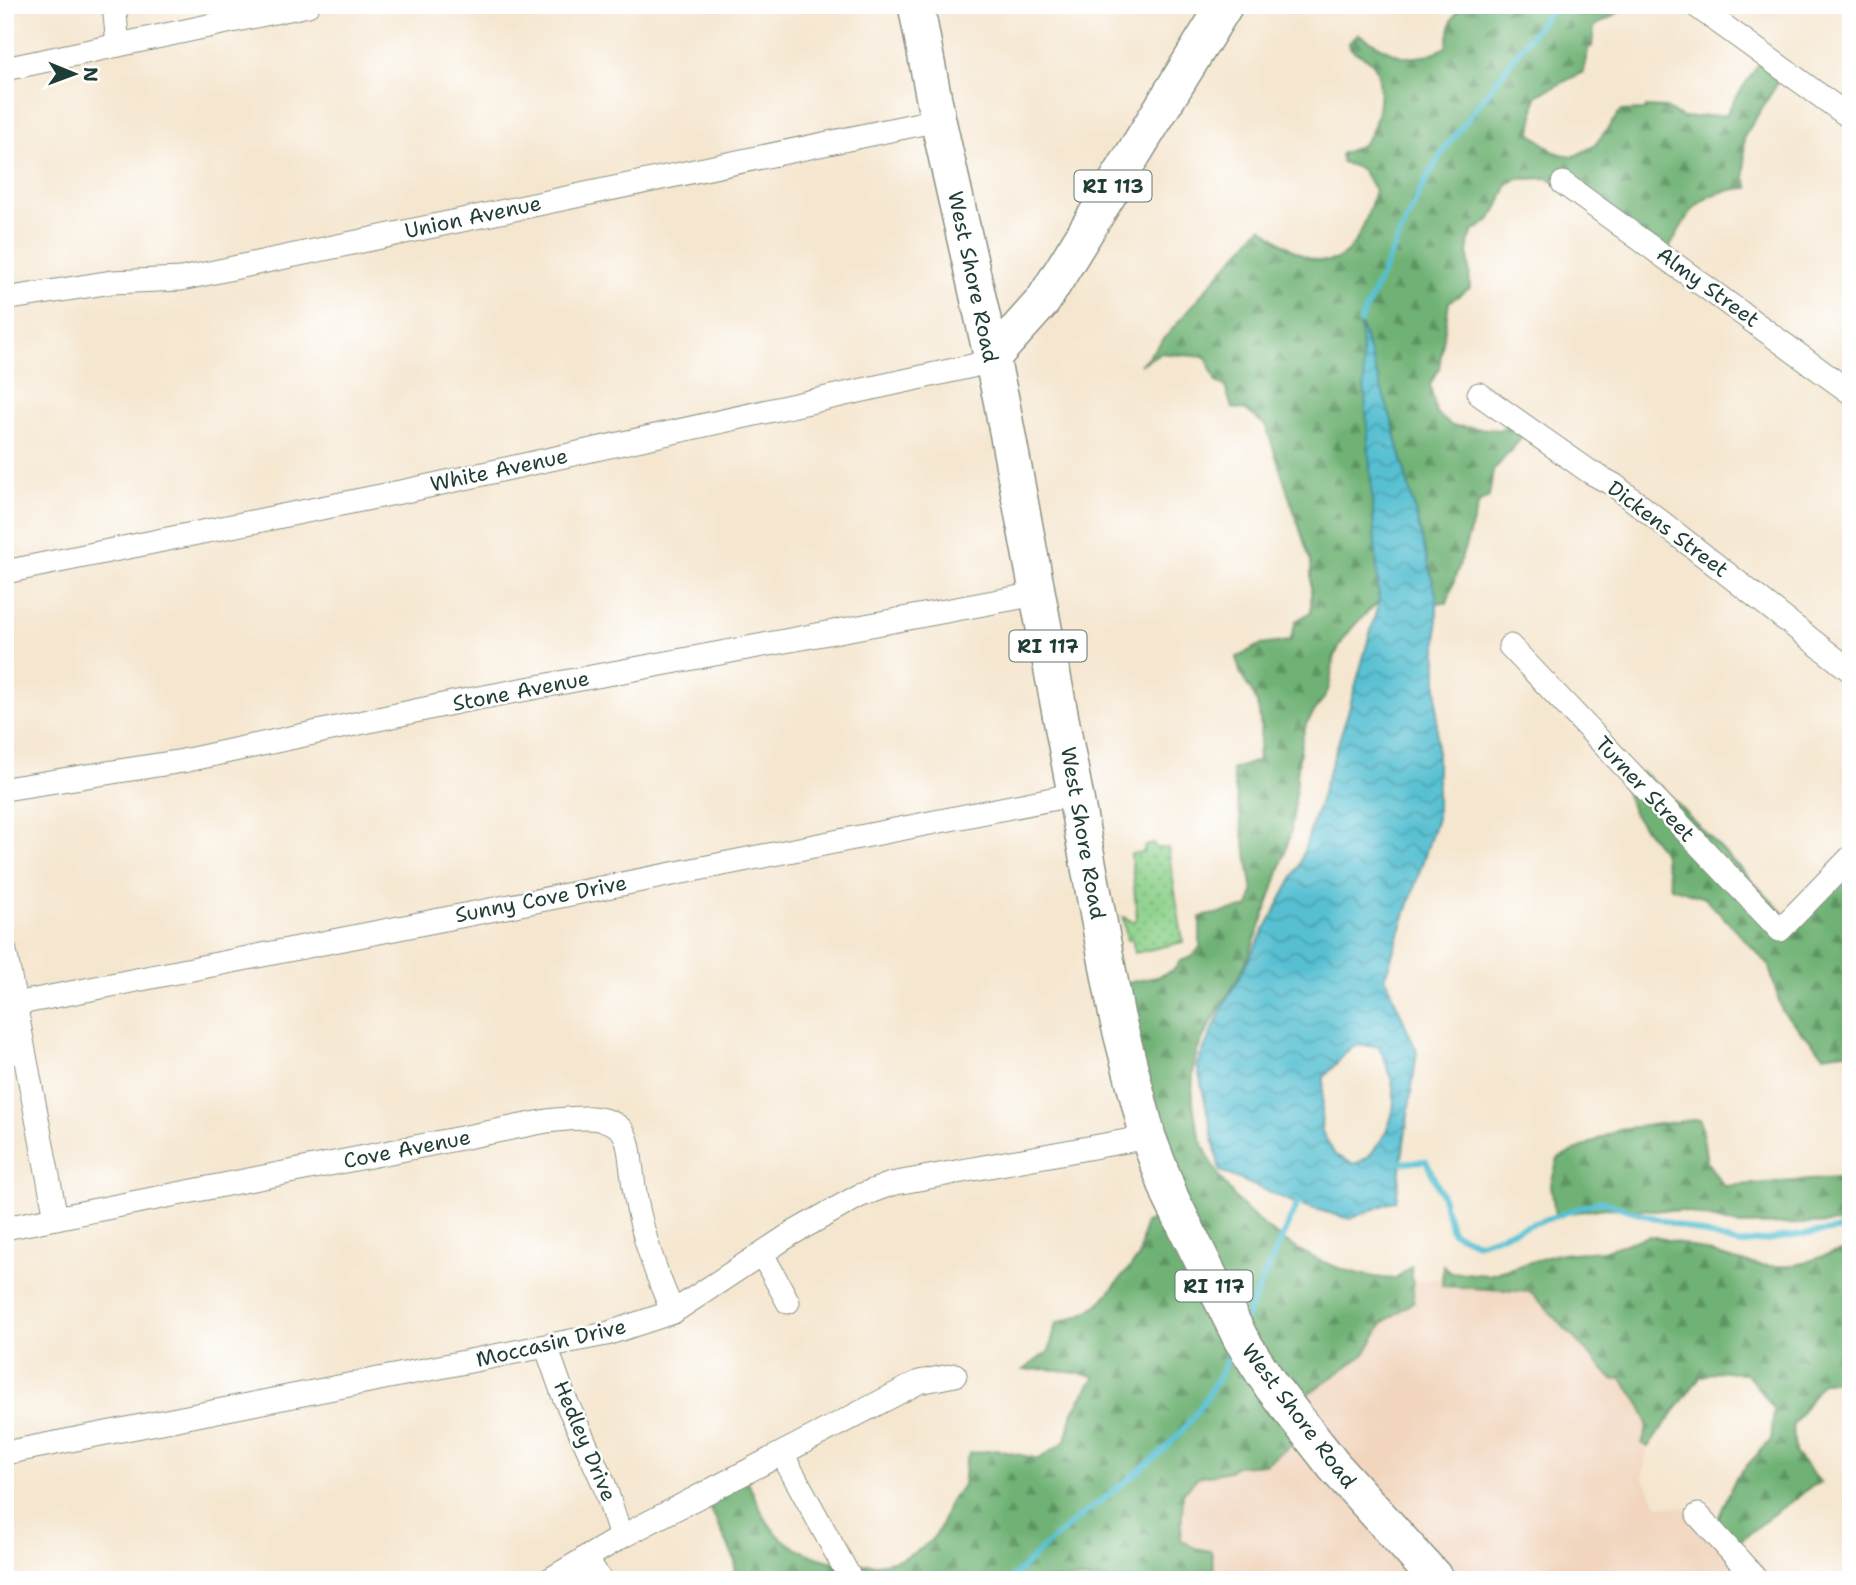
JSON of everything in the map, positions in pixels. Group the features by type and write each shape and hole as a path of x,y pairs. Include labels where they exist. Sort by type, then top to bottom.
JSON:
{"main road":[{"name":"West Shore Road","path":"916,5 1077,794 1117,1017 1148,1138 1171,1198 1241,1339 1272,1387 1334,1466 1437,1580"},
{"name":"RI 113","path":"990,359 1043,301 1225,5"}],"street":[{"path":"114,5 118,45"},
{"path":"5,69 308,5"},
{"path":"1695,5 1851,118"},
{"name":"Union Avenue","path":"5,299 112,282 181,279 938,120"},
{"name":"Almy Street","path":"1563,183 1851,393"},
{"name":"White Avenue","path":"5,572 415,489 972,366 990,359"},
{"name":"Dickens Street","path":"1479,394 1590,472 1614,485 1851,671"},
{"name":"Stone Avenue","path":"5,789 183,761 457,702 1037,594"},
{"name":"Turner Street","path":"1510,646 1780,930 1851,857"},
{"name":"Sunny Cove Drive","path":"11,1005 1077,794"},
{"path":"5,951 11,1005 56,1218"},
{"name":"Cove Avenue","path":"5,1228 547,1121 583,1117 606,1122 621,1129 628,1146 633,1185 659,1282 673,1312"},
{"name":"Moccasin Drive","path":"5,1453 606,1334 673,1312 791,1234 859,1196 891,1184 1148,1138"},
{"path":"762,1254 788,1302"},
{"name":"Hedley Drive","path":"546,1346 565,1397 604,1484 621,1537"},
{"path":"549,1580 621,1537 919,1382 955,1375"},
{"path":"782,1454 849,1576"},
{"path":"1698,1515 1757,1580"},
{"path":"586,1557 600,1580"}],"shaded area":[{"path":"1441,1278 1443,1286 1531,1292 1613,1380 1621,1378 1646,1414 1648,1432 1642,1443 1648,1447 1643,1476 1658,1505 1691,1508 1758,1580 1210,1580 1214,1569 1195,1548 1181,1541 1183,1493 1198,1477 1229,1471 1236,1466 1265,1464 1294,1445 1302,1437 1285,1409 1365,1354 1383,1323 1414,1301 1413,1281"}],"green space":[{"path":"1461,5 1624,5 1621,11 1594,27 1592,47 1589,46 1583,72 1536,96 1531,133 1554,152 1573,157 1594,146 1621,111 1645,110 1646,107 1666,108 1682,118 1726,115 1764,56 1785,71 1744,137 1745,178 1749,188 1715,194 1694,208 1663,259 1549,178 1518,179 1508,183 1492,217 1473,231 1468,244 1470,288 1449,302 1439,368 1430,385 1436,413 1452,426 1499,430 1512,422 1523,436 1493,471 1489,497 1479,503 1447,603 1426,601 1394,587 1360,620 1338,648 1328,690 1304,731 1290,832 1267,907 1244,966 1209,1026 1195,1059 1193,1102 1202,1142 1221,1178 1247,1211 1280,1238 1316,1259 1356,1273 1396,1279 1411,1266 1414,1301 1383,1323 1365,1354 1286,1409 1303,1437 1265,1464 1236,1466 1229,1471 1198,1477 1183,1493 1181,1540 1195,1548 1211,1551 1214,1569 1210,1580 734,1580 735,1560 705,1497 745,1475 768,1522 788,1543 808,1554 831,1561 880,1563 903,1558 923,1547 938,1531 950,1501 963,1484 965,1464 970,1453 997,1450 1039,1459 1066,1441 1073,1412 1095,1376 1047,1369 1023,1370 1049,1351 1056,1323 1081,1315 1099,1304 1139,1257 1145,1223 1172,1214 1109,986 1157,977 1174,970 1180,961 1192,957 1200,947 1200,917 1249,907 1253,891 1232,770 1257,761 1260,728 1257,703 1241,674 1237,657 1260,645 1290,641 1296,621 1311,612 1311,563 1266,426 1246,410 1232,408 1225,386 1216,382 1206,357 1160,353 1140,365 1262,227 1285,245 1321,261 1335,260 1347,252 1358,237 1375,190 1361,169 1342,162 1341,154 1367,139 1376,118 1380,93 1373,64 1348,44 1358,34 1401,55 1411,57 1433,53 1446,47 1452,20"},
{"path":"1642,772 1663,789 1787,917 1851,858 1851,1051 1824,1055 1782,1011 1768,964 1705,898 1671,887 1663,852 1635,816 1624,788"},
{"path":"1154,844 1156,848 1168,848 1183,942 1135,953 1132,939 1127,940 1123,917 1134,922 1137,918 1131,854 1143,852 1145,846"},
{"path":"1700,1119 1707,1162 1724,1186 1851,1177 1851,1223 1738,1225 1682,1211 1606,1208 1555,1215 1551,1184 1558,1159 1619,1129"},
{"path":"1649,1236 1734,1260 1768,1266 1795,1265 1835,1252 1851,1251 1851,1382 1822,1382 1793,1425 1795,1453 1821,1483 1769,1517 1732,1548 1715,1526 1736,1477 1771,1440 1774,1409 1747,1374 1716,1371 1700,1377 1648,1447 1642,1443 1647,1425 1642,1409 1621,1378 1613,1380 1531,1292 1442,1286 1443,1265 1449,1272 1489,1275 1557,1254 1603,1251"}],"water":[{"path":"1360,322 1392,421 1437,598 1437,818 1385,977 1417,1052 1396,1200 1350,1219 1297,1204 1220,1171 1197,1064 1224,1005 1299,866 1349,709 1379,601","holes":["1352,1046 1379,1046 1392,1082 1392,1115 1381,1140 1372,1152 1367,1158 1353,1164 1335,1155 1321,1130 1324,1077"]}],"waterway":[{"path":"1360,322 1423,185 1444,150 1554,5"},
{"path":"1396,1163 1426,1161 1441,1193 1452,1232 1477,1243 1600,1201 1738,1244 1851,1228"},
{"path":"1245,1320 1297,1204 1302,1202"},
{"path":"1010,1580 1064,1530 1180,1433 1201,1406 1232,1349"}]}
